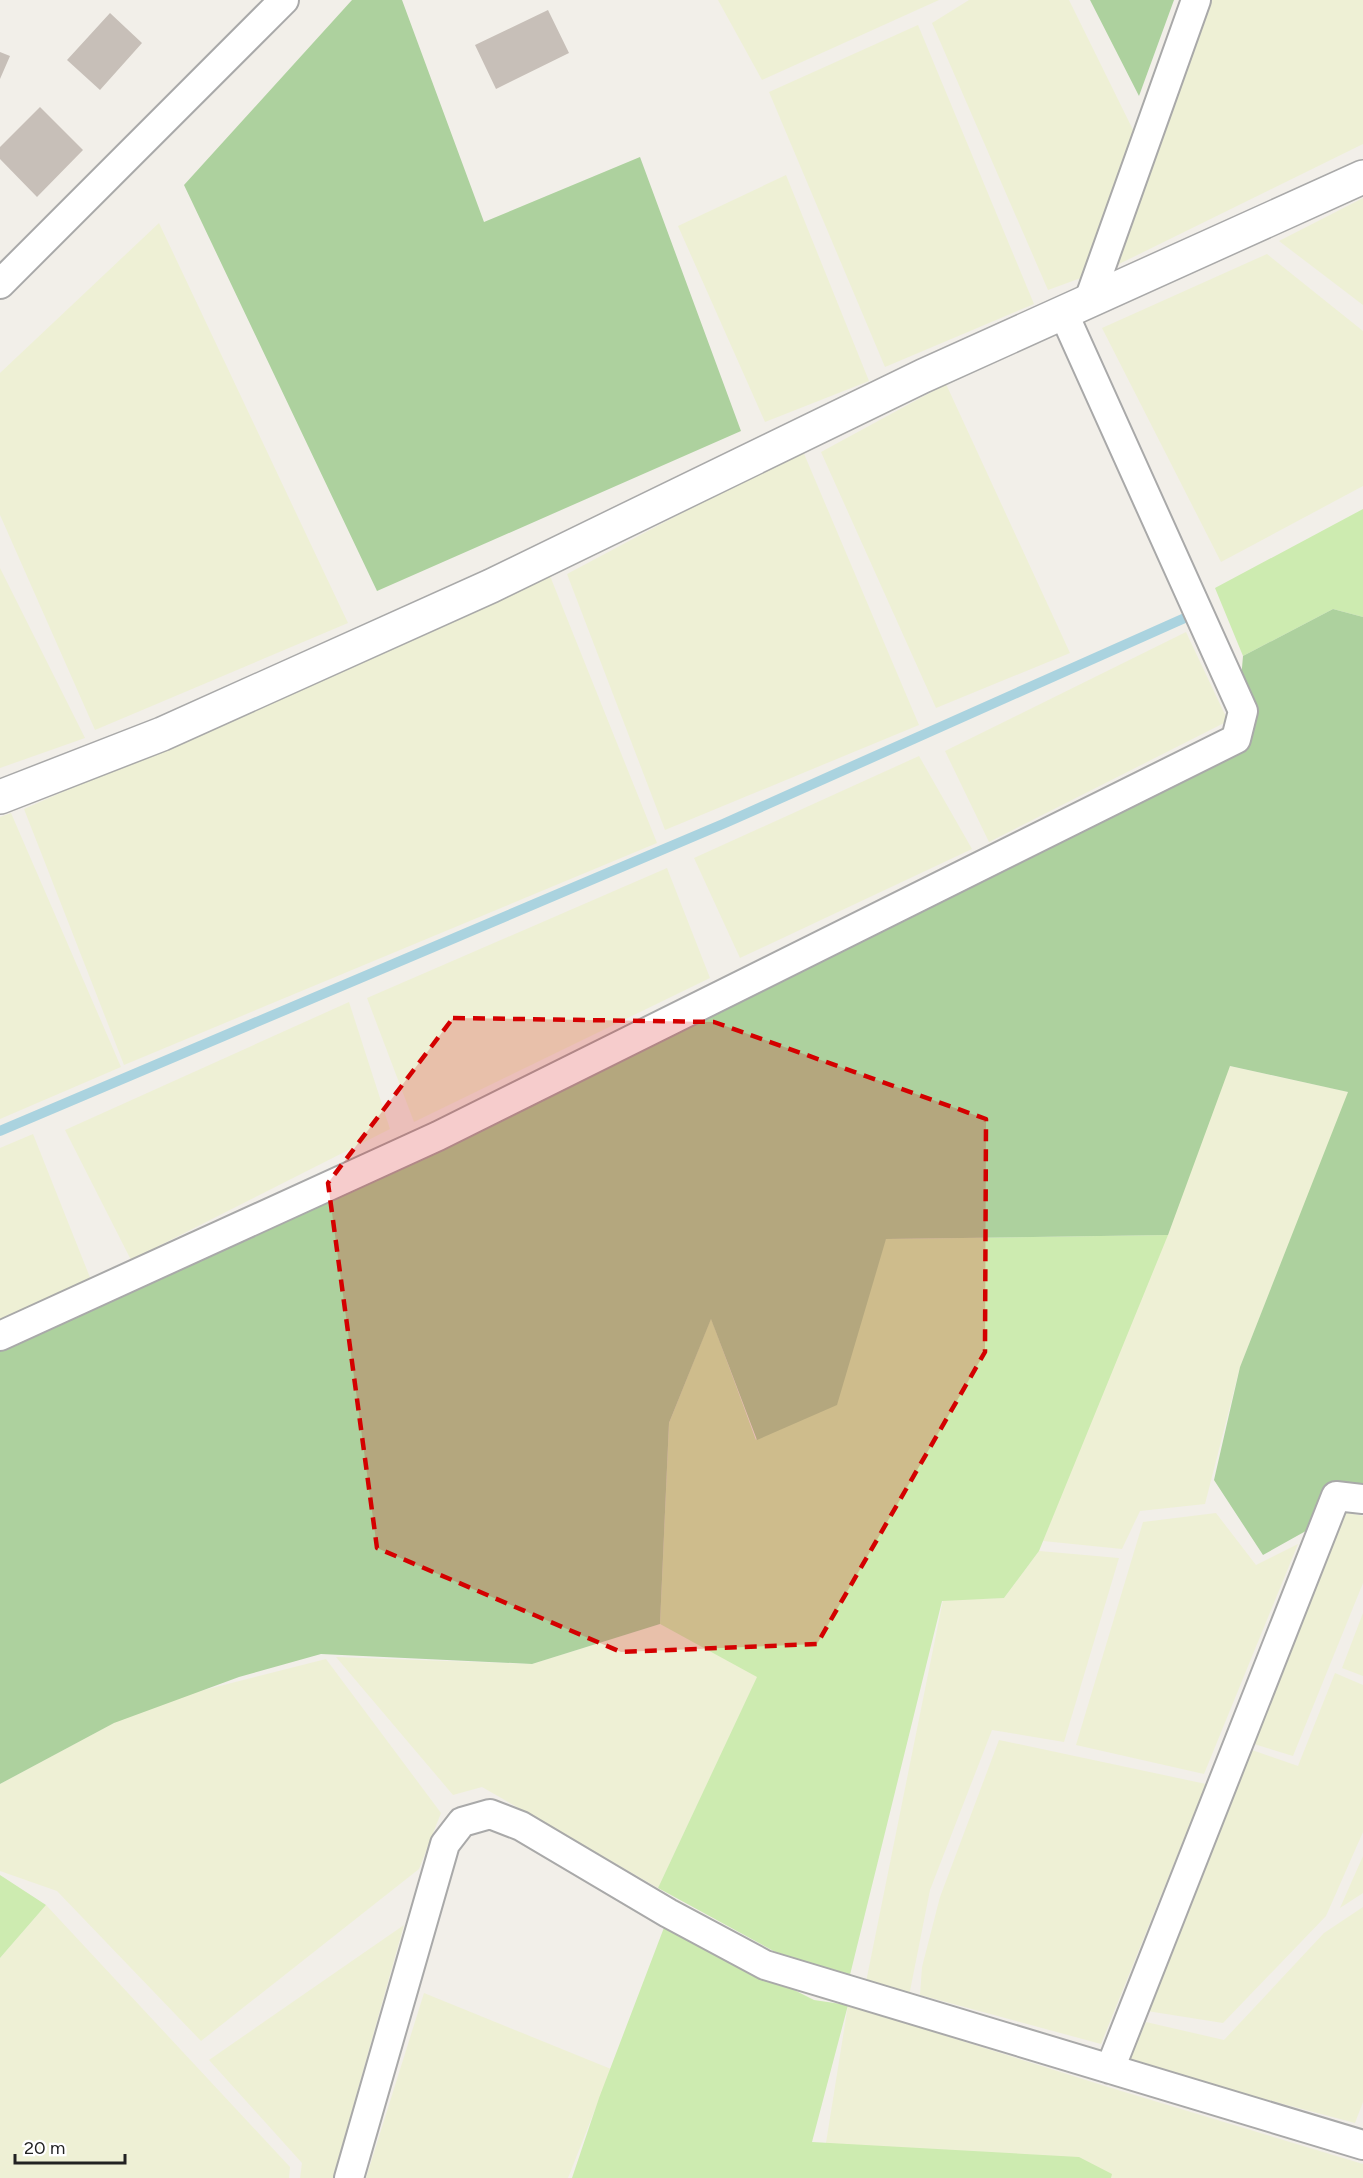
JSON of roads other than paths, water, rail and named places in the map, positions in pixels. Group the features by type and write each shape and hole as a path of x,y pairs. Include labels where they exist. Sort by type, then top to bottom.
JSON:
{"street":[{"path":"0,284 284,0"},
{"path":"0,1336 438,1136 1236,739 1243,711 1076,306 1196,0"},
{"path":"0,797 162,734 491,586 923,376 1363,177"},
{"path":"1110,2069 1336,1496 1363,1499"},
{"path":"349,2178 445,1844 462,1822 490,1814 522,1826 668,1912 765,1965 1363,2145"}],"waterway":[{"path":"0,1131 723,824 1187,617"}]}
